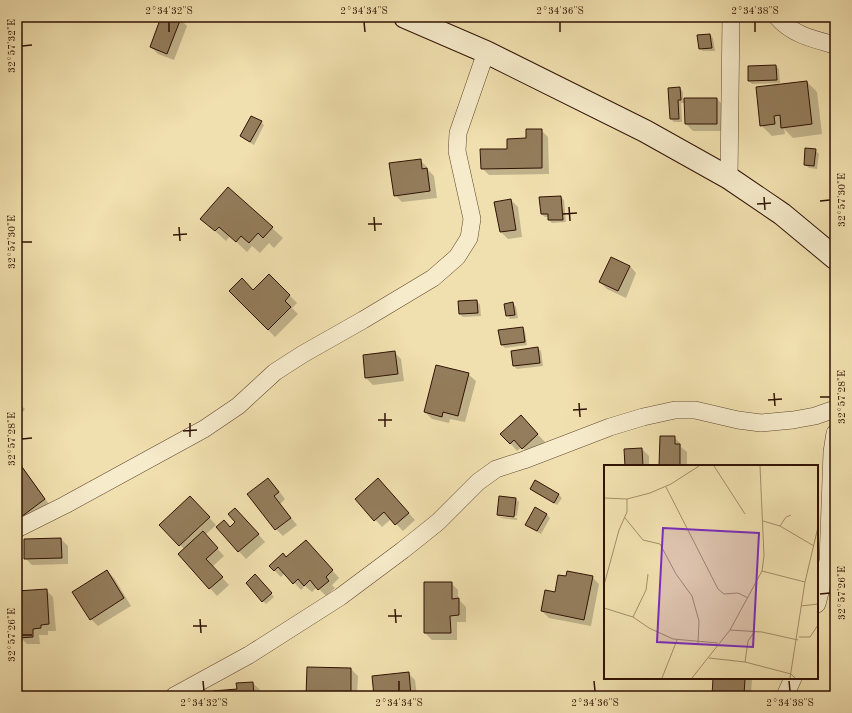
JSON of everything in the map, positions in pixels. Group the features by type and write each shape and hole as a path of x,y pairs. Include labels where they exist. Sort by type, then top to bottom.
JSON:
{"street":[{"path":"405,17 486,52 645,131 729,178 782,214 835,258"},
{"path":"729,178 731,17"},
{"path":"777,17 792,30 806,37 835,45"},
{"path":"17,529 65,505 204,429 238,406 276,372 303,354 433,278 457,257 469,238 472,219 457,152 458,133 486,52"},
{"path":"174,696 249,655 340,597 438,522 478,482 496,469 524,460 610,427 643,417 675,410 695,410 738,420 761,423 815,416 835,408"},
{"path":"818,601 832,563 832,452 835,433"},
{"path":"785,696 793,679"}],"building":[{"path":"161,17 181,18 167,54 150,47"},
{"path":"710,34 712,48 699,49 697,35"},
{"path":"776,65 777,80 748,81 748,66"},
{"path":"807,81 812,124 781,128 780,115 774,116 775,124 760,126 756,87"},
{"path":"680,87 681,100 678,100 679,119 670,119 668,88"},
{"path":"684,98 717,98 717,124 685,124"},
{"path":"251,116 262,121 250,142 240,136"},
{"path":"526,129 542,129 542,168 481,169 480,149 507,149 507,139 526,138"},
{"path":"805,148 816,149 814,166 804,165"},
{"path":"421,159 422,169 427,168 430,191 394,196 389,163"},
{"path":"228,187 273,227 263,238 258,233 249,243 241,236 236,242 219,227 215,231 200,219"},
{"path":"561,196 563,220 548,220 548,214 541,214 539,197"},
{"path":"511,199 516,230 500,232 494,202"},
{"path":"611,257 630,266 618,291 599,282"},
{"path":"269,274 290,295 285,301 291,307 268,330 229,291 242,278 253,290"},
{"path":"477,300 478,313 459,314 458,301"},
{"path":"513,302 515,315 506,316 504,304"},
{"path":"523,327 525,342 501,345 498,330"},
{"path":"538,347 540,363 513,366 511,351"},
{"path":"395,351 398,374 365,378 363,355"},
{"path":"436,365 469,373 458,416 443,412 442,417 424,412"},
{"path":"521,415 538,434 522,449 514,440 510,444 500,434"},
{"path":"660,436 675,436 675,444 680,444 680,465 659,465"},
{"path":"642,448 643,465 625,465 624,449"},
{"path":"17,460 45,499 21,517 17,512 17,495 21,492 17,487"},
{"path":"268,478 279,492 274,496 291,518 275,530 247,494"},
{"path":"378,478 409,513 395,525 384,512 374,521 355,499"},
{"path":"535,480 559,494 554,503 530,489"},
{"path":"190,496 210,517 179,546 159,525"},
{"path":"499,496 516,498 514,517 497,515"},
{"path":"535,507 547,514 537,531 525,525"},
{"path":"235,508 259,534 238,552 216,527 224,520 230,527 235,522 228,514"},
{"path":"203,531 218,548 206,559 223,577 209,589 178,554"},
{"path":"61,538 62,558 24,559 24,539"},
{"path":"306,540 333,570 326,577 329,581 318,590 310,580 304,586 298,579 293,584 278,567 274,571 269,566 283,553 286,557"},
{"path":"107,570 124,598 90,620 72,592"},
{"path":"567,571 593,576 584,620 541,611 545,590 555,592 558,575 566,576"},
{"path":"255,574 272,593 262,602 246,583"},
{"path":"424,582 452,582 452,599 459,598 459,615 450,616 451,633 424,633"},
{"path":"47,589 49,624 41,625 41,628 33,629 33,637 19,638 17,591"},
{"path":"307,667 351,668 351,696 306,696"},
{"path":"409,672 411,696 374,696 372,676"},
{"path":"713,679 745,679 744,696 712,696"},
{"path":"253,682 254,696 213,696 213,691 237,689 236,683"}]}
